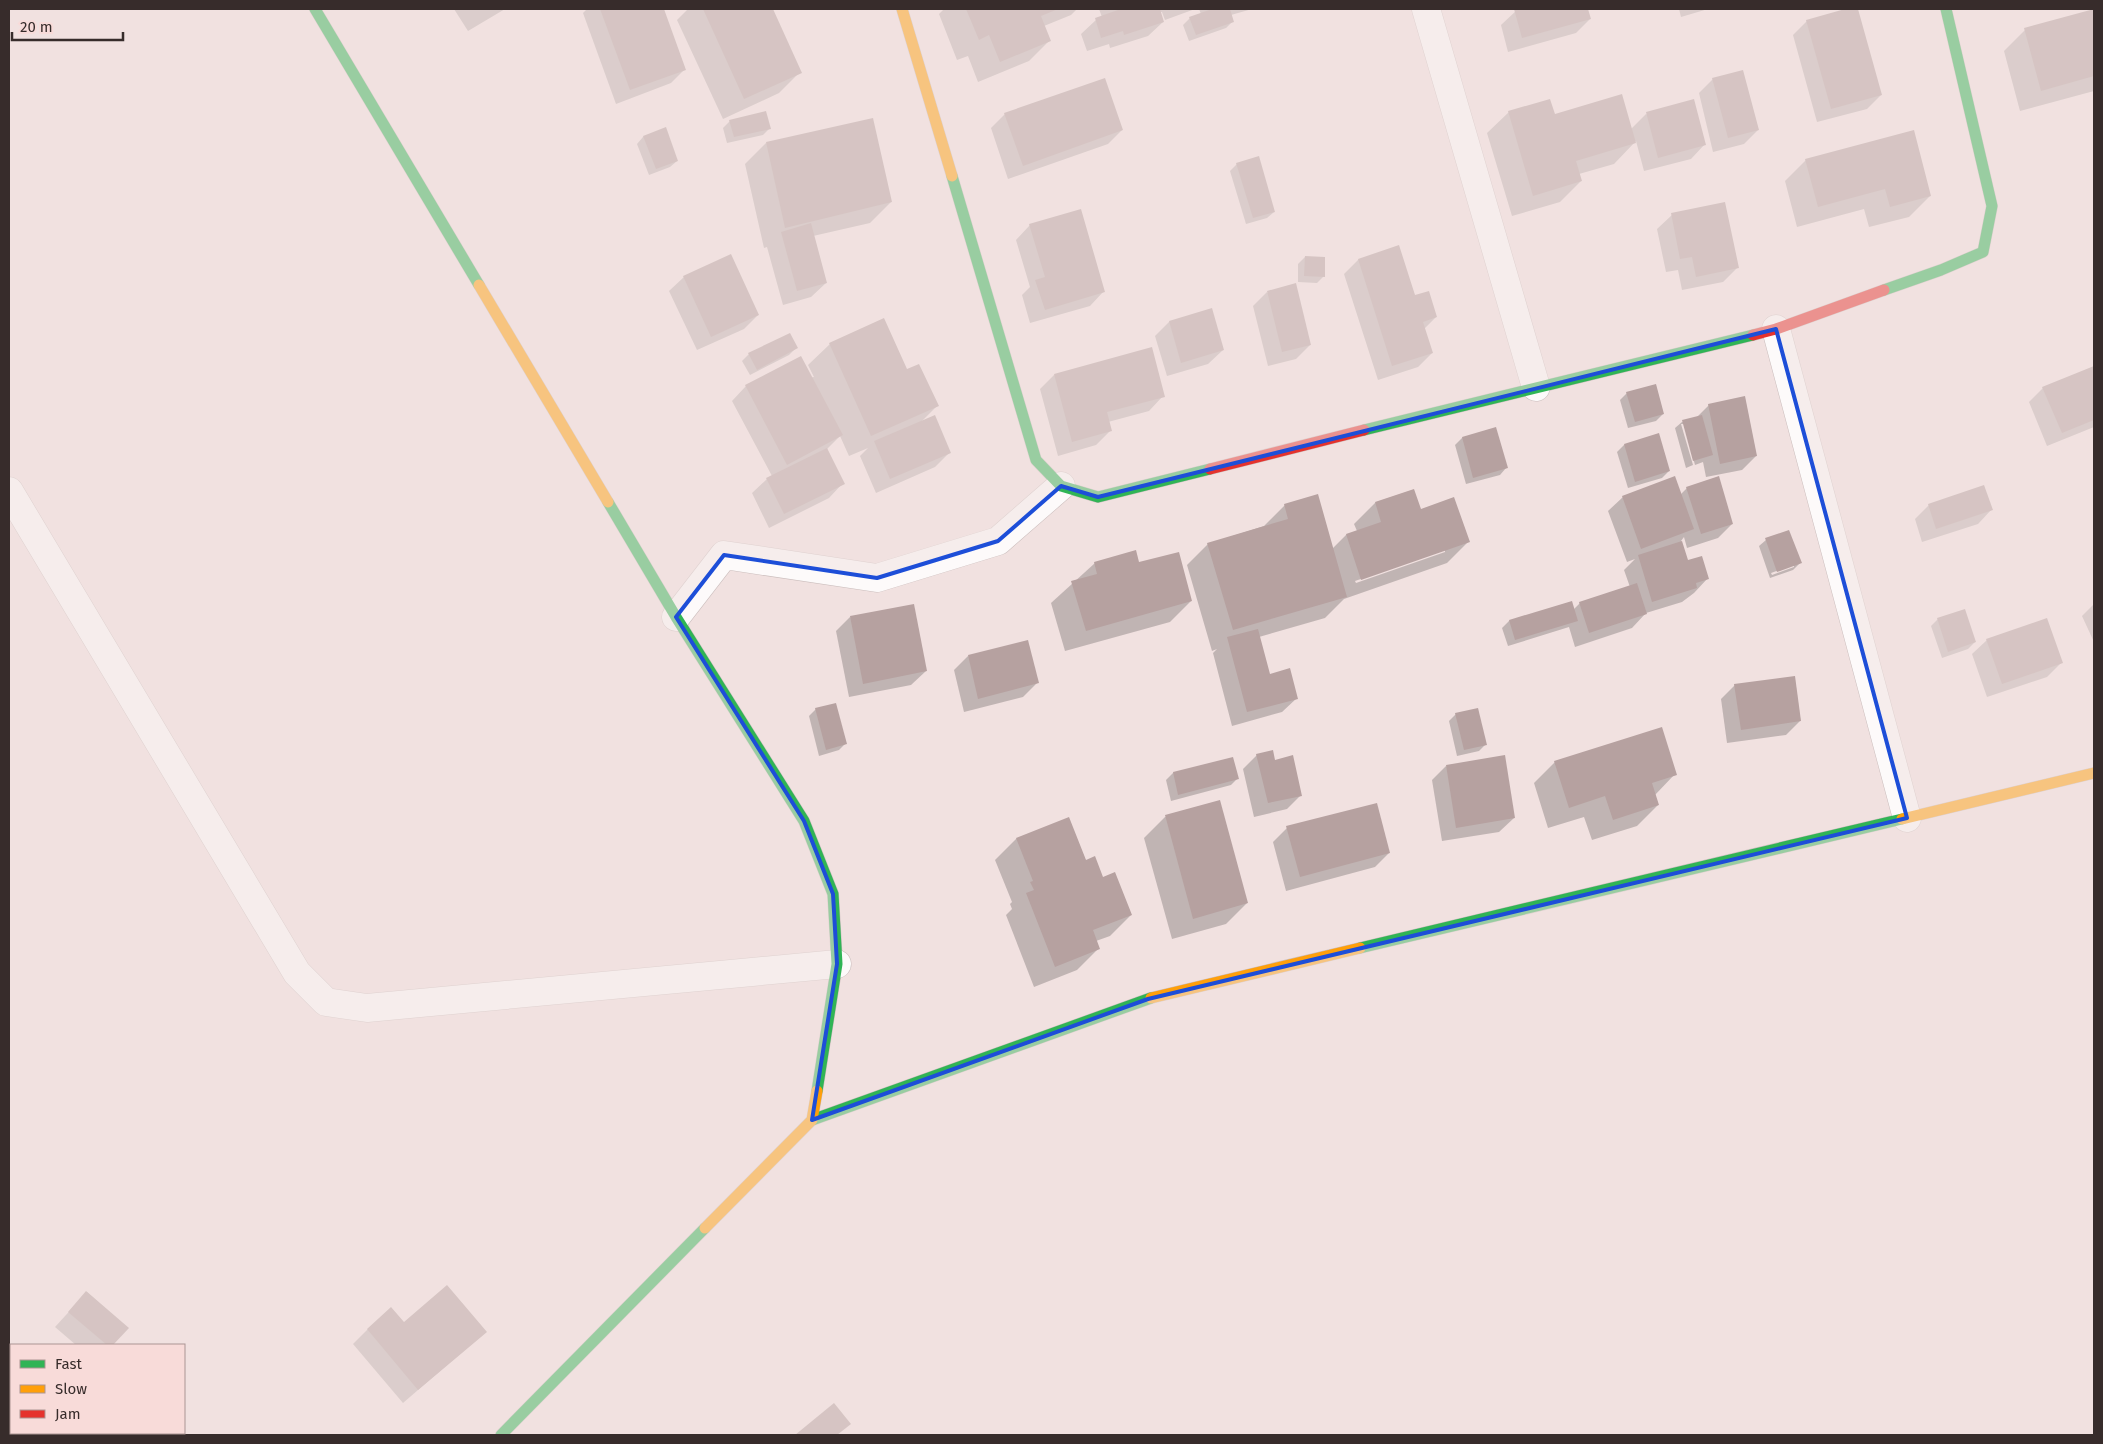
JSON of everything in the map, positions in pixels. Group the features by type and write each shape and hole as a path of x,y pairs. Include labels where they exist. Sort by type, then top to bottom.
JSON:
{"street":[{"path":"315,9 676,617 804,821 833,894 836,964 812,1120"},
{"path":"902,9 1036,460 1061,486 1098,497 1536,386 1776,329 1942,270 1983,252 1992,206 1946,9"},
{"path":"1426,9 1536,386"},
{"path":"1776,329 1907,818"},
{"path":"676,617 724,555 877,578 998,541 1061,486"},
{"path":"9,491 297,972 326,1002 367,1008 836,964"},
{"path":"501,1435 812,1120 1148,999 2094,773"}],"highlighted area":[{"path":"1776,329 1907,818 1148,999 812,1120 837,964 833,894 804,821 676,617 724,555 877,578 998,541 1061,486 1098,497"}],"building":[{"path":"600,9 664,9 686,70 630,90"},
{"path":"703,9 773,9 802,73 744,99"},
{"path":"966,9 1058,9 1041,16 1051,41 1000,62 989,35 979,40"},
{"path":"1117,9 1160,9 1164,22 1124,35 1123,31 1101,38 1095,18"},
{"path":"1212,9 1230,9 1234,22 1196,35 1189,17"},
{"path":"1514,9 1588,9 1591,19 1522,38"},
{"path":"1845,9 1858,9 1882,95 1831,109 1806,20"},
{"path":"2094,9 2094,76 2041,91 2024,28"},
{"path":"1743,70 1759,130 1728,138 1712,78"},
{"path":"1105,78 1123,130 1023,166 1004,113"},
{"path":"1622,94 1636,143 1576,161 1582,181 1533,196 1508,111 1550,99 1555,114"},
{"path":"1694,99 1706,145 1658,158 1646,112"},
{"path":"766,111 771,129 734,137 729,120"},
{"path":"873,118 892,202 785,228 766,142"},
{"path":"666,127 678,161 656,169 643,136"},
{"path":"1914,130 1931,196 1890,207 1885,189 1818,207 1805,159"},
{"path":"1259,156 1275,212 1253,218 1236,163"},
{"path":"1725,202 1739,268 1696,277 1692,257 1680,259 1671,213"},
{"path":"1081,209 1105,292 1045,310 1035,280 1045,277 1029,224"},
{"path":"811,223 827,283 797,291 781,232"},
{"path":"1399,245 1415,295 1429,291 1437,317 1423,322 1433,353 1392,366 1358,259"},
{"path":"731,254 759,315 711,337 683,276"},
{"path":"1305,256 1325,257 1325,277 1304,276"},
{"path":"1296,283 1311,345 1282,352 1267,291"},
{"path":"1212,308 1224,350 1181,363 1169,321"},
{"path":"884,318 907,369 919,364 939,406 871,436 829,343"},
{"path":"790,333 798,348 757,370 748,353"},
{"path":"1152,347 1165,397 1107,412 1112,431 1072,442 1054,374"},
{"path":"801,356 843,435 787,465 745,385"},
{"path":"2094,366 2094,420 2062,433 2042,387"},
{"path":"1656,384 1664,414 1635,422 1626,392"},
{"path":"1745,396 1757,456 1720,464 1708,404"},
{"path":"935,415 951,453 890,479 874,441"},
{"path":"1702,415 1713,455 1693,461 1682,420"},
{"path":"1496,427 1508,468 1473,478 1462,437"},
{"path":"1659,433 1670,471 1635,482 1624,444"},
{"path":"827,448 845,484 784,514 766,478"},
{"path":"1675,476 1694,529 1641,549 1622,496"},
{"path":"1719,476 1733,524 1701,534 1686,487"},
{"path":"1984,485 1993,510 1936,529 1928,504"},
{"path":"1414,489 1421,509 1454,497 1470,542 1361,580 1346,534 1381,522 1375,502"},
{"path":"1318,494 1347,597 1233,630 1207,543 1288,519 1284,504"},
{"path":"1789,530 1802,563 1777,572 1765,538"},
{"path":"1682,541 1688,560 1702,556 1709,579 1696,583 1697,588 1652,602 1638,555"},
{"path":"1136,550 1139,562 1179,552 1192,601 1086,631 1071,581 1097,574 1094,562"},
{"path":"1637,583 1647,614 1589,633 1579,602"},
{"path":"1572,601 1578,621 1515,640 1509,620"},
{"path":"914,604 927,671 863,684 850,616"},
{"path":"1965,609 1976,642 1948,652 1937,618"},
{"path":"2047,618 2063,663 2002,684 1986,639"},
{"path":"1258,629 1270,674 1290,668 1298,699 1247,712 1227,637"},
{"path":"1028,640 1039,683 978,699 968,655"},
{"path":"1795,676 1801,721 1741,730 1734,684"},
{"path":"836,703 847,744 826,750 815,708"},
{"path":"1478,708 1487,745 1464,750 1455,713"},
{"path":"1662,727 1677,775 1652,783 1659,805 1613,820 1605,796 1569,808 1554,761"},
{"path":"1273,750 1275,760 1293,755 1302,796 1268,803 1256,754"},
{"path":"1505,755 1515,818 1456,828 1446,765"},
{"path":"1233,757 1239,779 1178,795 1173,772"},
{"path":"1220,800 1248,903 1193,919 1165,815"},
{"path":"1377,803 1390,853 1300,877 1286,826"},
{"path":"1069,817 1086,860 1095,856 1103,877 1115,872 1132,915 1093,930 1100,949 1055,967 1026,893 1034,890 1030,882 1033,881 1016,838"},
{"path":"447,1285 487,1332 418,1390 367,1329 391,1307 404,1322"},
{"path":"86,1291 129,1328 114,1344 106,1344 68,1312"},
{"path":"9,1387 10,1430 9,1431"},
{"path":"834,1403 851,1424 837,1435 795,1435"}],"traffic: fast":[{"path":"315,9 479,285"},
{"path":"1884,290 1941,270 1983,252 1992,206 1946,9"},
{"path":"952,176 1036,460 1061,486 1098,497 1210,469"},
{"path":"1364,430 1753,335"},
{"path":"608,502 676,617 804,821 833,894 837,964 817,1091"},
{"path":"1360,948 1902,819"},
{"path":"812,1120 1151,998"},
{"path":"501,1435 705,1228"}],"traffic: slow":[{"path":"902,9 952,176"},
{"path":"479,285 608,502"},
{"path":"1902,819 2094,773"},
{"path":"1151,998 1360,948"},
{"path":"705,1228 812,1120 817,1091"}],"traffic: jam":[{"path":"1753,335 1776,329 1884,290"},
{"path":"1210,469 1364,430"}]}
